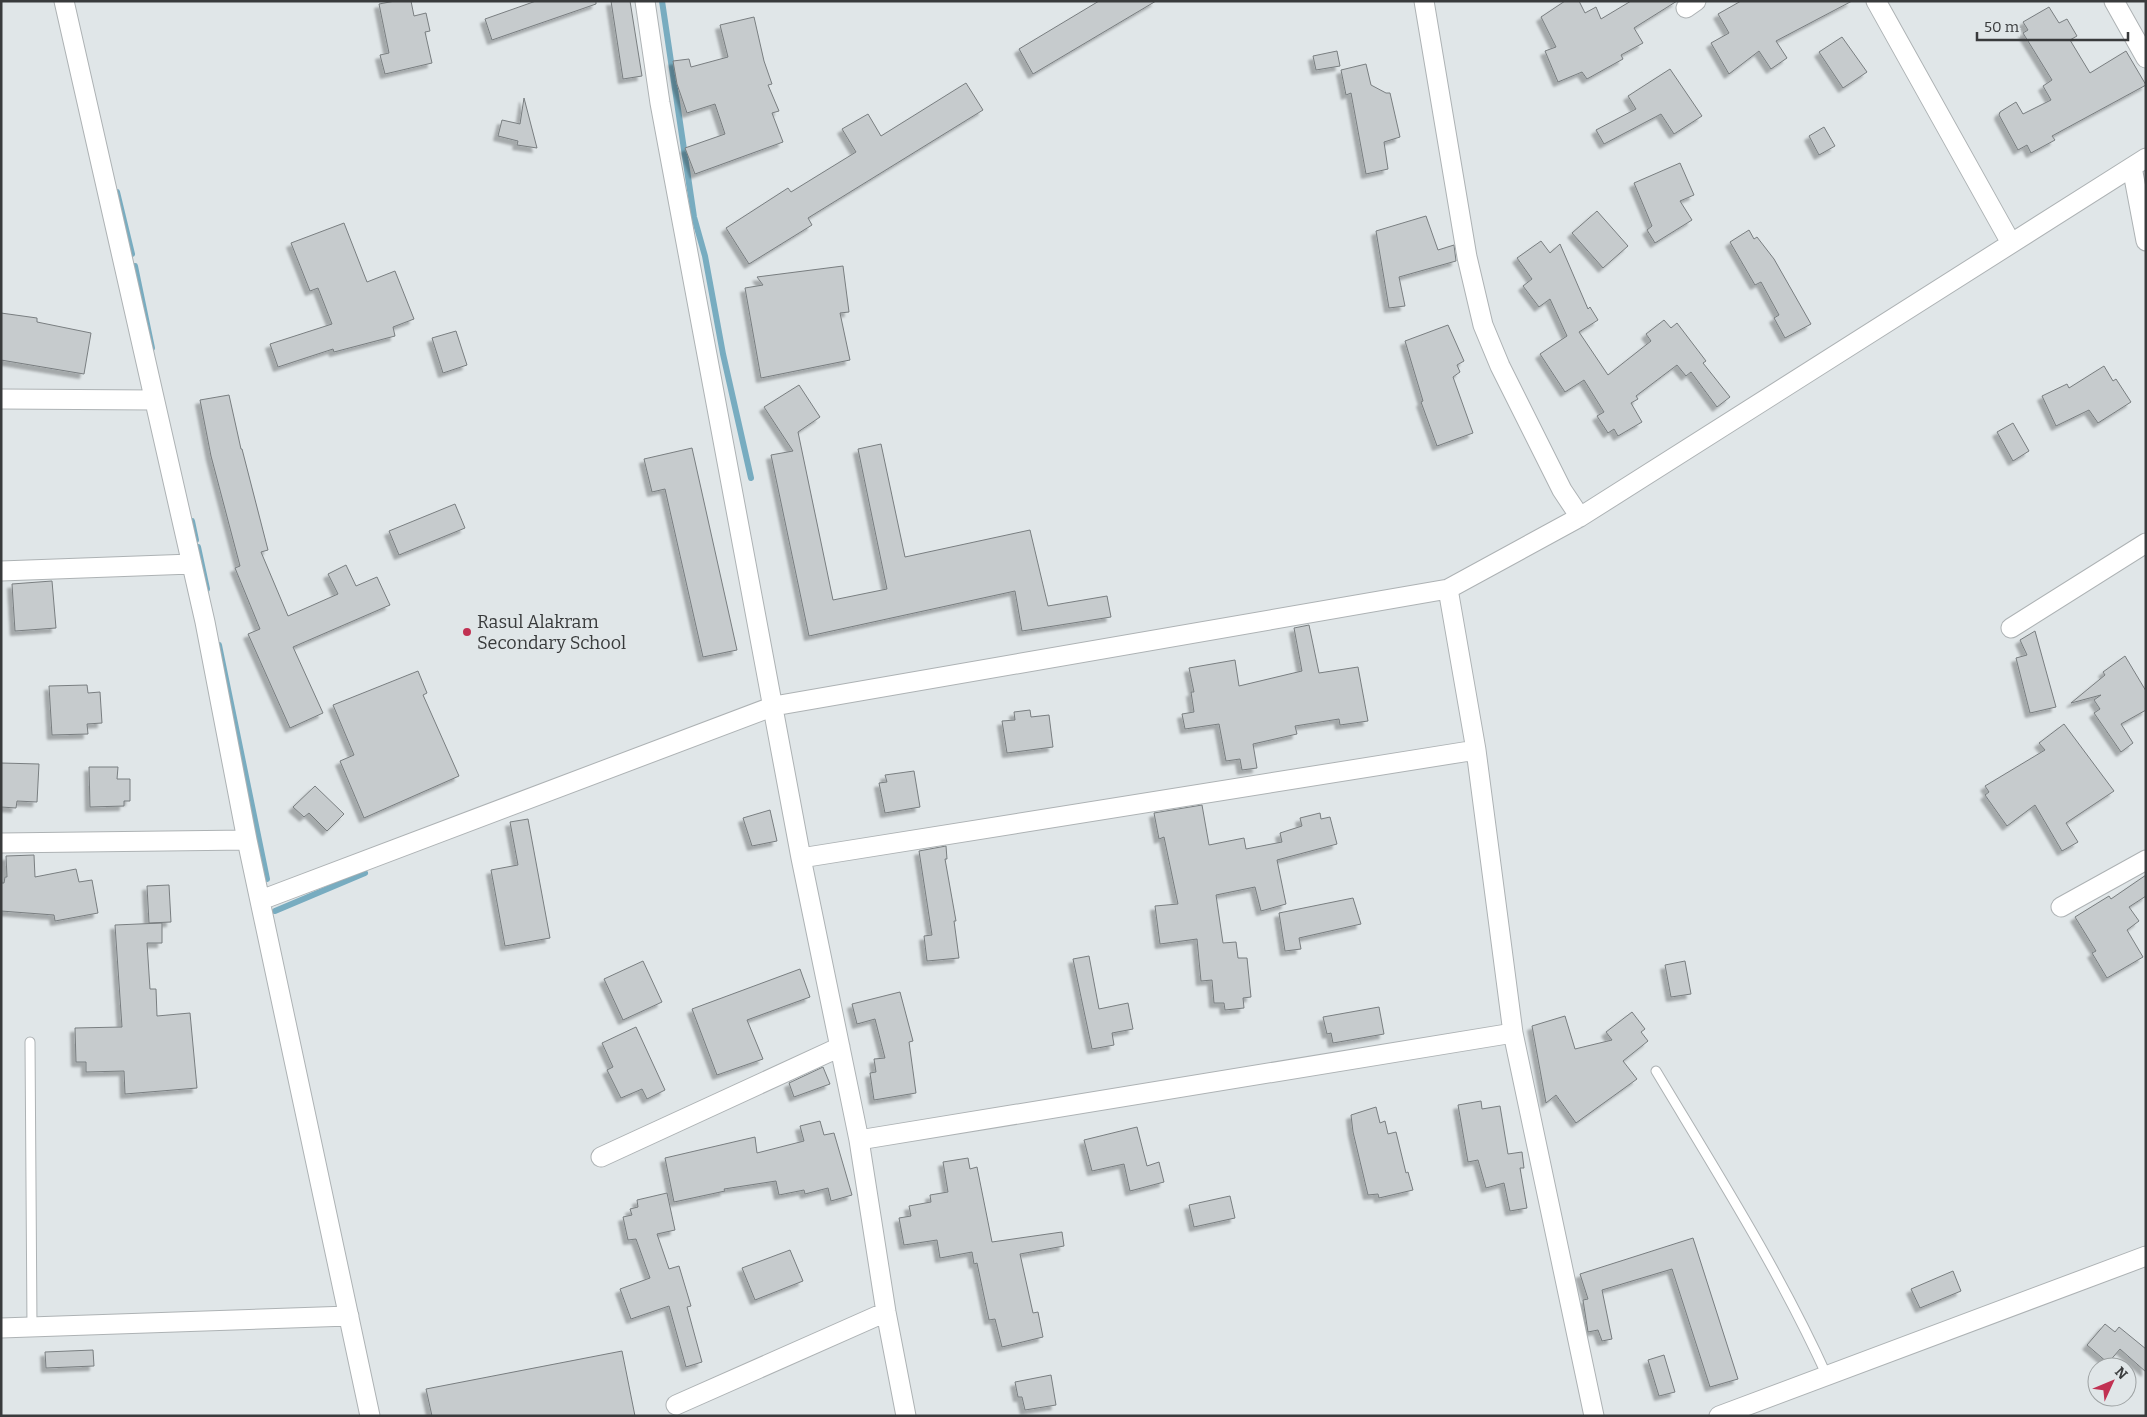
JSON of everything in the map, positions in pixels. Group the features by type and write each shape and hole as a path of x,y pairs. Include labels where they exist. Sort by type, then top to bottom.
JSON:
{"street":[{"path":"64,1 153,400 192,564 247,840 370,1416"},
{"path":"645,1 660,103 801,858 859,1140 886,1312 906,1416"},
{"path":"1424,1 1467,257 1482,325 1500,366 1562,490 1580,517"},
{"path":"1876,1 2011,243"},
{"path":"2114,1 2146,58"},
{"path":"261,900 774,706 1448,589 1580,517 2139,162 2146,241"},
{"path":"1,398 153,400"},
{"path":"2011,628 2146,543"},
{"path":"1,571 192,564"},
{"path":"1448,589 1476,750 1513,1033 1594,1416"},
{"path":"801,858 1476,750"},
{"path":"1,843 247,840"},
{"path":"2061,907 2146,860"},
{"path":"859,1140 1513,1033"},
{"path":"601,1156 840,1047"},
{"path":"1719,1416 2146,1256"},
{"path":"676,1405 886,1312"},
{"path":"1,1328 349,1316"}],"lane":[{"path":"30,1042 32,1326"},
{"path":"1656,1071 1737,1206 1812,1343 1827,1376"}],"building":[{"path":"411,1 414,16 426,13 430,31 425,32 432,63 385,74 380,55 389,53 379,4"},
{"path":"536,1 596,1 596,4 492,40 485,19"},
{"path":"611,1 630,1 642,76 623,79"},
{"path":"1099,1 1156,1 1033,74 1019,49"},
{"path":"1565,1 1579,1 1585,13 1596,7 1601,19 1631,1 1677,1 1634,28 1643,43 1621,55 1623,59 1587,79 1582,72 1558,82 1545,51 1556,47 1541,17"},
{"path":"1741,1 1852,1 1776,41 1787,58 1771,69 1759,51 1729,74 1711,43 1729,33 1718,14"},
{"path":"2049,7 2059,23 2067,19 2077,36 2070,40 2090,73 2126,51 2146,85 2052,136 2055,140 2031,153 2027,145 2018,150 1999,115 2000,112 2016,102 2023,114 2051,100 2043,86 2052,80 2023,33 2028,30 2023,22"},
{"path":"754,17 764,61 772,84 768,85 779,111 772,113 783,142 695,174 685,148 725,134 715,104 687,113 677,84 673,61 689,59 691,67 728,57 720,25"},
{"path":"1842,37 1867,72 1843,88 1819,52"},
{"path":"1337,51 1340,66 1316,70 1313,56"},
{"path":"1366,64 1371,85 1386,93 1390,93 1400,137 1384,142 1388,169 1366,174 1351,93 1346,95 1341,70"},
{"path":"1670,69 1702,116 1674,134 1661,114 1604,144 1596,130 1636,109 1628,96"},
{"path":"966,83 983,110 808,218 812,225 749,264 726,228 788,188 791,192 856,152 842,129 868,114 881,136"},
{"path":"524,98 537,148 517,145 518,141 498,136 502,120 520,124"},
{"path":"1824,127 1835,146 1819,155 1809,136"},
{"path":"1680,163 1694,195 1680,201 1692,220 1655,243 1647,230 1652,226 1634,183"},
{"path":"1597,211 1628,246 1603,268 1572,233"},
{"path":"1426,216 1438,250 1454,245 1456,261 1399,277 1405,306 1389,308 1376,231"},
{"path":"344,223 367,282 395,271 414,319 393,327 395,336 334,352 333,349 278,367 270,344 332,324 318,288 310,291 291,243"},
{"path":"1749,230 1754,239 1757,237 1774,259 1811,324 1785,338 1774,318 1779,315 1761,282 1755,285 1730,242"},
{"path":"1541,241 1550,253 1560,244 1588,309 1590,307 1598,320 1579,332 1608,375 1651,341 1646,334 1664,320 1671,328 1677,323 1706,361 1703,363 1730,397 1717,407 1691,372 1686,376 1677,365 1636,396 1638,399 1631,403 1642,422 1618,436 1614,429 1608,433 1597,416 1604,412 1584,380 1565,392 1540,354 1567,336 1550,299 1539,307 1523,286 1532,279 1517,258"},
{"path":"843,266 849,312 840,313 850,360 761,378 745,288 763,285 757,277"},
{"path":"1,313 37,318 37,322 91,333 84,374 1,360"},
{"path":"1448,325 1464,361 1457,365 1460,372 1453,377 1473,433 1437,446 1421,402 1423,401 1405,341"},
{"path":"456,331 467,365 443,373 432,338"},
{"path":"2104,366 2113,381 2116,379 2131,402 2098,423 2089,410 2056,426 2042,396 2067,384 2069,388"},
{"path":"799,385 820,417 798,432 833,600 887,589 858,449 881,444 905,557 1030,530 1048,606 1107,596 1111,617 1022,631 1015,591 809,636 771,455 793,451 764,407"},
{"path":"229,395 241,449 268,550 261,552 288,616 338,594 328,574 346,565 356,586 377,577 390,605 293,647 323,713 290,728 248,634 260,629 235,568 240,566 211,456 200,400"},
{"path":"2013,423 2029,451 2013,461 1997,432"},
{"path":"692,448 737,650 703,657 665,489 652,492 644,459"},
{"path":"455,504 465,528 399,555 389,531"},
{"path":"52,581 56,628 15,631 12,584"},
{"path":"1309,625 1319,673 1358,667 1368,721 1340,725 1339,719 1295,726 1297,734 1253,744 1257,768 1242,770 1240,759 1226,761 1219,724 1185,729 1182,714 1194,712 1191,692 1194,692 1189,668 1235,660 1239,686 1302,671 1294,628"},
{"path":"2035,631 2056,707 2030,713 2016,658 2027,655 2020,640"},
{"path":"2125,656 2146,691 2146,710 2121,724 2133,743 2121,752 2094,713 2100,709 2094,700 2101,695 2071,703 2105,675 2103,672"},
{"path":"418,671 427,693 423,695 459,776 364,818 340,761 354,755 333,705"},
{"path":"87,685 88,693 100,692 102,723 87,724 88,734 52,735 49,686"},
{"path":"1030,710 1031,717 1049,715 1053,747 1007,753 1002,721 1015,720 1014,712"},
{"path":"2064,724 2114,791 2066,823 2078,842 2062,851 2035,805 2007,826 1985,795 1989,792 1985,786 2045,750 2039,743"},
{"path":"1,763 39,764 37,802 17,801 16,808 1,807"},
{"path":"89,767 118,767 117,779 130,779 130,801 124,801 124,806 90,807"},
{"path":"914,771 920,807 885,813 879,783 887,782 885,775"},
{"path":"315,786 344,814 327,831 309,813 304,817 293,807"},
{"path":"1202,805 1209,845 1244,838 1246,849 1282,842 1280,833 1302,826 1300,818 1320,813 1321,819 1330,817 1337,844 1277,860 1286,904 1261,911 1255,887 1216,895 1223,943 1236,942 1238,958 1247,958 1251,997 1243,998 1244,1008 1225,1010 1224,1003 1214,1003 1212,980 1201,981 1197,939 1160,944 1155,906 1178,904 1164,837 1159,839 1154,813"},
{"path":"770,810 777,841 752,846 743,818"},
{"path":"528,819 550,938 505,946 491,870 518,865 510,822"},
{"path":"946,846 947,859 945,859 956,921 954,921 959,958 927,961 924,936 932,935 919,851"},
{"path":"34,855 35,877 76,869 79,882 92,880 98,913 55,921 54,915 1,911 1,883 4,883 5,877 7,877 6,856"},
{"path":"2146,875 2146,896 2129,907 2139,921 2127,930 2143,957 2107,978 2092,953 2096,951 2075,917 2109,896 2111,899"},
{"path":"169,885 171,922 149,923 147,886"},
{"path":"1353,898 1361,924 1299,938 1301,949 1285,951 1279,913"},
{"path":"162,923 162,943 147,943 150,989 156,989 157,1016 190,1013 197,1088 125,1094 124,1071 86,1072 86,1062 76,1062 75,1028 122,1027 115,925"},
{"path":"1089,956 1099,1009 1128,1003 1133,1029 1112,1033 1114,1045 1092,1049 1073,959"},
{"path":"643,961 662,1002 623,1020 604,979"},
{"path":"1685,961 1691,994 1671,997 1665,965"},
{"path":"800,969 810,997 747,1020 763,1059 717,1075 692,1009"},
{"path":"900,992 913,1041 909,1042 916,1093 874,1100 870,1073 876,1072 874,1059 885,1058 875,1019 857,1024 852,1004"},
{"path":"1379,1007 1384,1034 1333,1043 1331,1033 1327,1034 1323,1017"},
{"path":"1632,1012 1645,1029 1641,1032 1648,1041 1623,1061 1637,1079 1576,1123 1556,1095 1546,1103 1532,1026 1565,1016 1575,1049 1612,1040 1606,1032"},
{"path":"636,1027 665,1090 647,1099 642,1089 621,1098 607,1070 613,1067 602,1043"},
{"path":"823,1067 830,1084 794,1097 789,1083"},
{"path":"1481,1101 1482,1109 1500,1106 1508,1154 1522,1152 1524,1168 1520,1168 1527,1208 1510,1211 1504,1183 1486,1188 1478,1160 1468,1162 1458,1105"},
{"path":"1376,1107 1380,1123 1385,1121 1388,1134 1396,1132 1406,1173 1408,1172 1413,1190 1379,1198 1378,1194 1368,1195 1353,1132 1351,1115"},
{"path":"820,1121 824,1135 834,1133 852,1195 831,1201 828,1188 805,1194 804,1190 779,1195 776,1181 724,1189 725,1191 674,1202 665,1158 755,1137 757,1153 804,1141 800,1126"},
{"path":"1137,1127 1147,1166 1159,1162 1164,1182 1130,1191 1124,1164 1092,1171 1084,1140"},
{"path":"968,1158 970,1169 977,1167 992,1242 1062,1232 1064,1246 1020,1254 1033,1313 1038,1312 1043,1337 1002,1347 995,1319 989,1320 977,1263 974,1264 972,1252 940,1258 937,1240 904,1245 899,1218 911,1216 909,1206 931,1202 930,1195 948,1192 943,1162"},
{"path":"667,1193 675,1230 657,1234 669,1269 679,1266 691,1306 687,1307 702,1362 686,1367 669,1306 631,1319 620,1289 650,1278 636,1239 628,1240 623,1217 632,1215 630,1209 638,1207 637,1200"},
{"path":"1230,1196 1235,1218 1194,1227 1189,1205"},
{"path":"1693,1238 1738,1379 1710,1387 1672,1269 1602,1290 1612,1339 1602,1341 1598,1330 1588,1332 1583,1300 1588,1299 1580,1274"},
{"path":"790,1250 803,1281 755,1300 742,1268"},
{"path":"1953,1271 1961,1291 1920,1308 1911,1289"},
{"path":"2105,1324 2115,1332 2119,1327 2146,1349 2146,1372 2137,1364 2137,1357 2129,1357 2120,1349 2113,1357 2101,1357 2087,1345"},
{"path":"93,1350 94,1366 46,1368 45,1352"},
{"path":"622,1351 635,1416 432,1416 426,1389"},
{"path":"1664,1355 1675,1392 1659,1396 1648,1360"},
{"path":"1051,1375 1056,1405 1025,1410 1022,1397 1018,1397 1015,1382"}],"waterway":[{"path":"662,1 694,217 705,256 723,354 751,478"},
{"path":"117,192 132,254"},
{"path":"135,266 152,348"},
{"path":"192,521 196,540"},
{"path":"198,547 207,589"},
{"path":"219,645 267,879"},
{"path":"275,911 365,873"}],"place":[{"name":"Rasul Alakram Secondary School","path":"467,632"}]}
